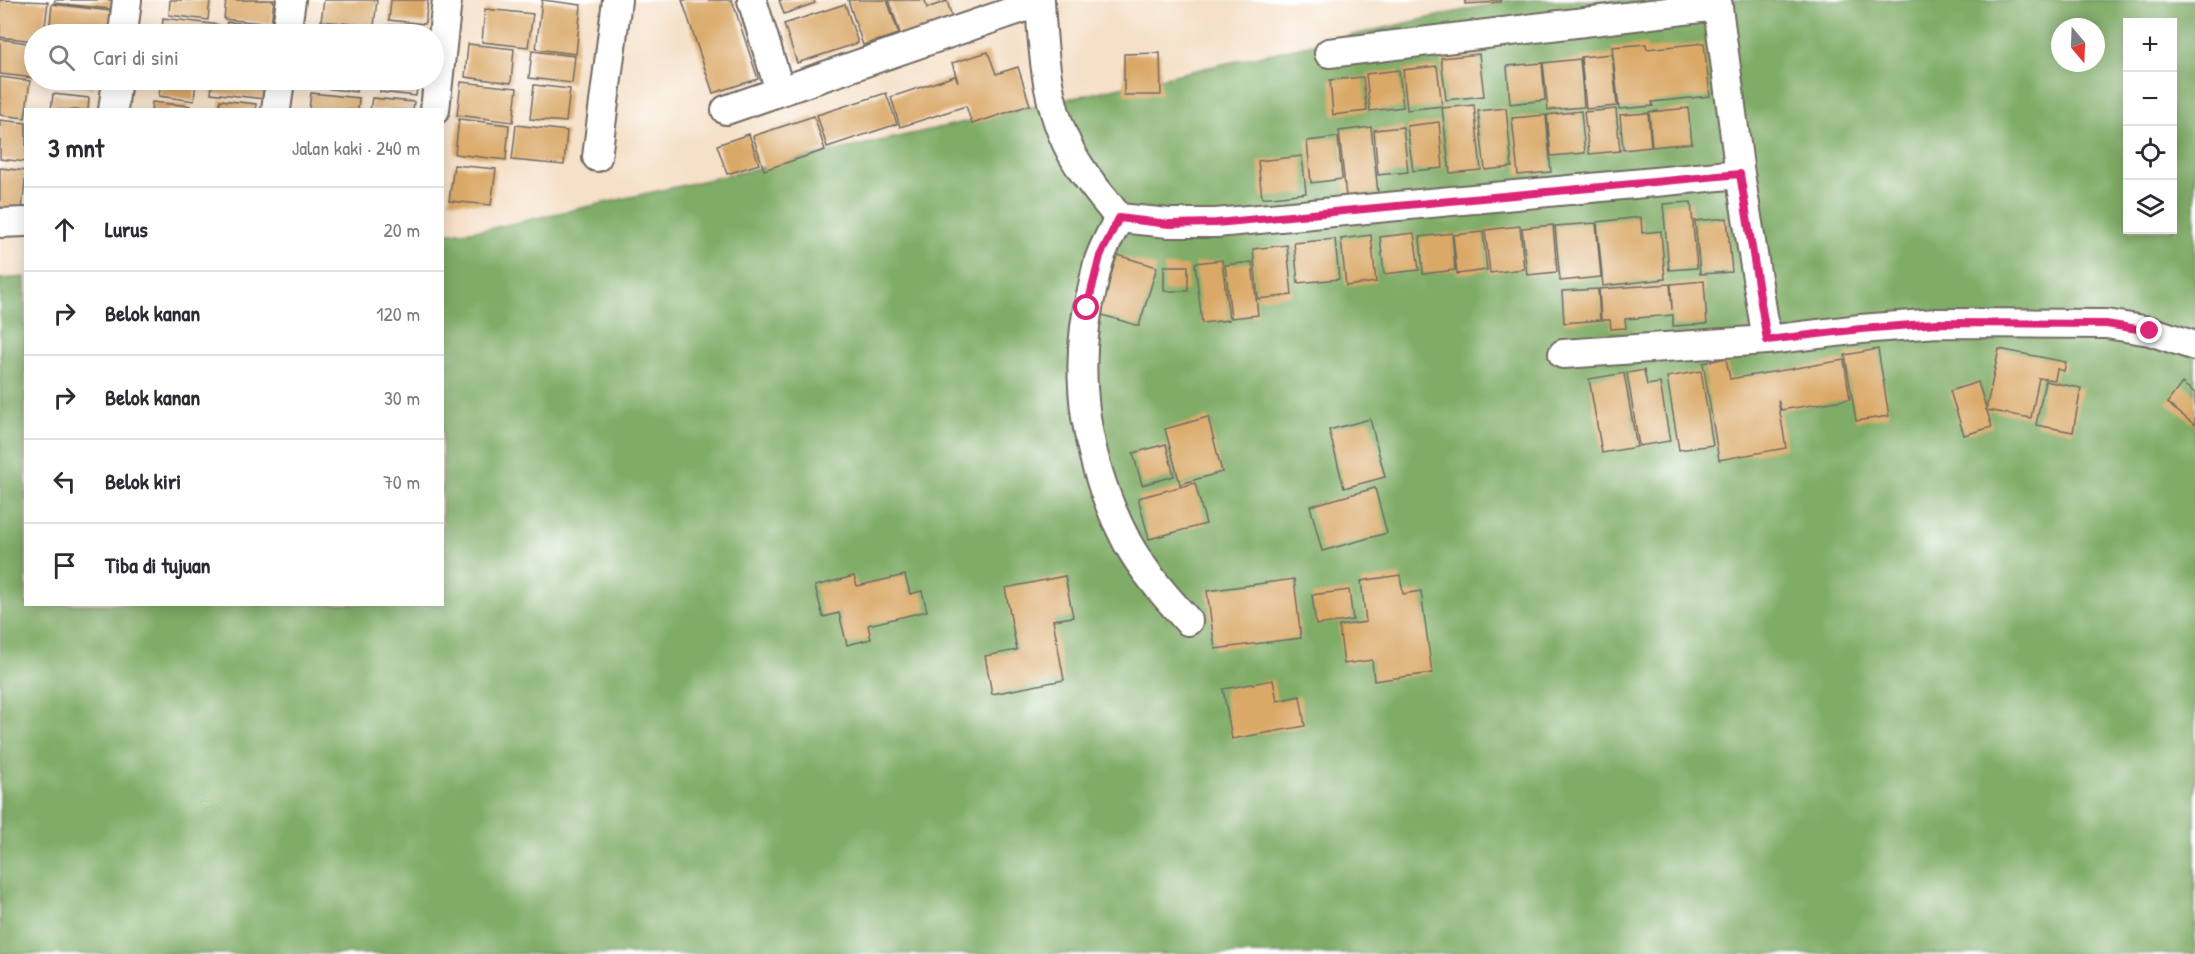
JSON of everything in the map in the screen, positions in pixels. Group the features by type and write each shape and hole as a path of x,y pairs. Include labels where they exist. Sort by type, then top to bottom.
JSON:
{"street":[{"path":"124,24 127,0"},
{"path":"287,24 291,0"},
{"path":"444,28 447,0"},
{"path":"597,158 617,0"},
{"path":"752,0 780,91"},
{"path":"726,110 1040,1 1045,72 1056,119 1080,169 1119,218 1169,224 1216,223 1740,174"},
{"path":"1329,53 1717,3 1740,174 1767,340"},
{"path":"113,108 116,90"},
{"path":"276,108 279,90"},
{"path":"435,108 437,90"},
{"path":"1119,218 1100,256 1087,308 1082,364 1086,423 1101,486 1128,543 1157,586 1188,621"},
{"path":"0,223 24,222"},
{"path":"1563,354 1767,340 1937,323 2106,324 2150,331 2195,346"}],"green space":[{"path":"1509,0 2195,0 2195,954 0,954 0,279 24,277 24,606 444,606 444,234 488,229"}],"building":[{"path":"0,0 48,2 45,24 24,24 24,40 0,37"},
{"path":"55,0 121,0 120,10 54,3"},
{"path":"170,0 210,0 208,20 169,15"},
{"path":"226,0 274,0 271,24 224,19"},
{"path":"324,0 377,0 374,24 321,21"},
{"path":"391,0 428,0 425,24 389,20"},
{"path":"542,0 581,5 576,54 536,49"},
{"path":"682,0 732,0 758,79 713,93"},
{"path":"779,0 814,0 815,3 784,14"},
{"path":"848,0 887,0 899,34 863,45"},
{"path":"889,0 925,0 927,8 947,1 953,21 901,37"},
{"path":"1465,0 1501,0 1501,2 1465,4"},
{"path":"52,4 119,12 117,24 50,24"},
{"path":"845,4 858,43 797,63 784,24"},
{"path":"485,9 533,14 528,47 482,42"},
{"path":"163,18 212,24 163,24"},
{"path":"0,39 24,43 24,77 0,74"},
{"path":"1704,43 1710,96 1652,102 1653,106 1619,109 1612,47 1646,44 1647,49"},
{"path":"468,44 514,49 511,83 465,77"},
{"path":"532,51 575,56 572,83 529,78"},
{"path":"988,52 996,74 1018,67 1030,105 972,124 966,106 900,127 891,97 955,76 958,82 952,63"},
{"path":"1160,53 1161,95 1124,95 1124,54"},
{"path":"1479,54 1484,96 1446,100 1441,58"},
{"path":"1612,54 1617,106 1586,109 1581,57"},
{"path":"1580,59 1584,107 1548,110 1543,63"},
{"path":"1542,63 1545,100 1510,104 1507,66"},
{"path":"1437,66 1442,106 1407,110 1403,70"},
{"path":"1399,70 1403,107 1370,111 1366,74"},
{"path":"0,77 24,80 24,90 29,90 24,118 0,115"},
{"path":"1363,77 1367,111 1333,115 1330,80"},
{"path":"461,82 517,88 513,122 457,115"},
{"path":"534,85 570,89 566,122 530,119"},
{"path":"160,90 195,90 194,101 159,96"},
{"path":"211,90 275,90 274,100 211,93"},
{"path":"380,90 417,90 416,96 380,92"},
{"path":"311,93 359,98 358,108 309,108"},
{"path":"886,93 897,124 827,147 817,115"},
{"path":"53,94 89,98 88,108 51,108"},
{"path":"372,98 414,102 413,108 370,108"},
{"path":"220,100 256,104 256,108 219,108"},
{"path":"152,102 190,106 190,108 151,108"},
{"path":"1474,105 1481,170 1450,173 1442,108"},
{"path":"1506,108 1512,167 1485,170 1478,111"},
{"path":"1688,108 1692,143 1652,147 1649,112"},
{"path":"1616,109 1620,151 1589,154 1584,112"},
{"path":"1581,111 1585,153 1551,156 1547,115"},
{"path":"1648,113 1651,147 1623,150 1620,115"},
{"path":"1546,115 1551,172 1518,175 1512,118"},
{"path":"814,116 825,150 764,170 753,136"},
{"path":"459,119 509,125 506,160 455,154"},
{"path":"0,120 24,123 24,162 0,159"},
{"path":"1439,122 1443,168 1413,171 1407,126"},
{"path":"516,125 567,131 564,165 512,160"},
{"path":"1371,127 1378,193 1346,197 1339,131"},
{"path":"1403,127 1408,172 1378,175 1374,130"},
{"path":"749,134 759,164 727,174 717,145"},
{"path":"1338,137 1342,179 1311,183 1307,141"},
{"path":"1302,156 1306,193 1262,198 1258,161"},
{"path":"454,165 496,169 491,205 449,201"},
{"path":"0,168 24,171 22,210 0,207"},
{"path":"1691,202 1697,268 1669,270 1663,204"},
{"path":"1641,217 1642,233 1661,231 1665,279 1603,286 1597,222"},
{"path":"1727,218 1732,272 1700,274 1695,221"},
{"path":"1596,223 1601,277 1560,281 1555,226"},
{"path":"1553,225 1557,272 1527,275 1522,228"},
{"path":"1520,226 1524,269 1490,273 1485,230"},
{"path":"1483,232 1487,270 1457,274 1453,235"},
{"path":"1414,233 1419,270 1384,274 1380,237"},
{"path":"1452,233 1455,270 1423,274 1420,237"},
{"path":"1371,235 1376,282 1346,286 1341,239"},
{"path":"1335,239 1339,279 1298,283 1294,243"},
{"path":"1287,245 1292,295 1258,299 1253,249"},
{"path":"1117,255 1157,267 1139,326 1099,314"},
{"path":"1222,260 1229,320 1202,323 1195,263"},
{"path":"1252,262 1258,315 1231,318 1225,265"},
{"path":"1164,266 1188,266 1188,291 1164,291"},
{"path":"1704,281 1707,324 1673,326 1673,315 1625,319 1626,328 1611,329 1610,320 1601,320 1599,289 1670,284 1672,310 1671,284"},
{"path":"1598,289 1600,320 1564,323 1562,291"},
{"path":"1878,349 1889,416 1856,421 1845,355"},
{"path":"1999,349 2066,362 2064,371 2057,369 2055,380 2039,378 2031,418 1986,410"},
{"path":"1726,358 1730,379 1844,360 1850,399 1781,410 1778,400 1786,448 1719,460 1703,363"},
{"path":"1644,370 1647,385 1660,383 1670,441 1639,446 1627,373"},
{"path":"1701,371 1713,445 1679,450 1667,377"},
{"path":"1624,373 1637,447 1602,453 1589,379"},
{"path":"2045,381 2081,388 2073,432 2036,425"},
{"path":"1978,382 1992,427 1964,435 1950,391"},
{"path":"2182,383 2195,393 2195,425 2167,403"},
{"path":"1208,417 1222,472 1180,484 1165,429"},
{"path":"1370,419 1385,477 1344,488 1329,430"},
{"path":"1166,444 1174,476 1142,485 1133,453"},
{"path":"1195,483 1206,524 1149,539 1138,498"},
{"path":"1375,488 1387,533 1322,551 1310,506"},
{"path":"905,575 910,594 922,591 927,611 868,625 871,639 847,645 839,613 823,617 815,586 854,576 857,586"},
{"path":"1400,575 1403,594 1421,591 1432,673 1374,681 1372,660 1344,664 1339,626 1366,622 1361,581"},
{"path":"1065,576 1073,617 1053,620 1064,680 992,694 985,656 1017,650 1005,588"},
{"path":"1294,579 1301,638 1215,649 1207,591"},
{"path":"1349,590 1353,620 1316,625 1312,595"},
{"path":"1273,680 1277,701 1300,696 1305,726 1232,739 1223,689"}],"route":[{"path":"1087,308 1100,256 1119,218 1169,224 1216,223 1740,174 1767,340 1937,323 2106,324 2150,331"}]}
